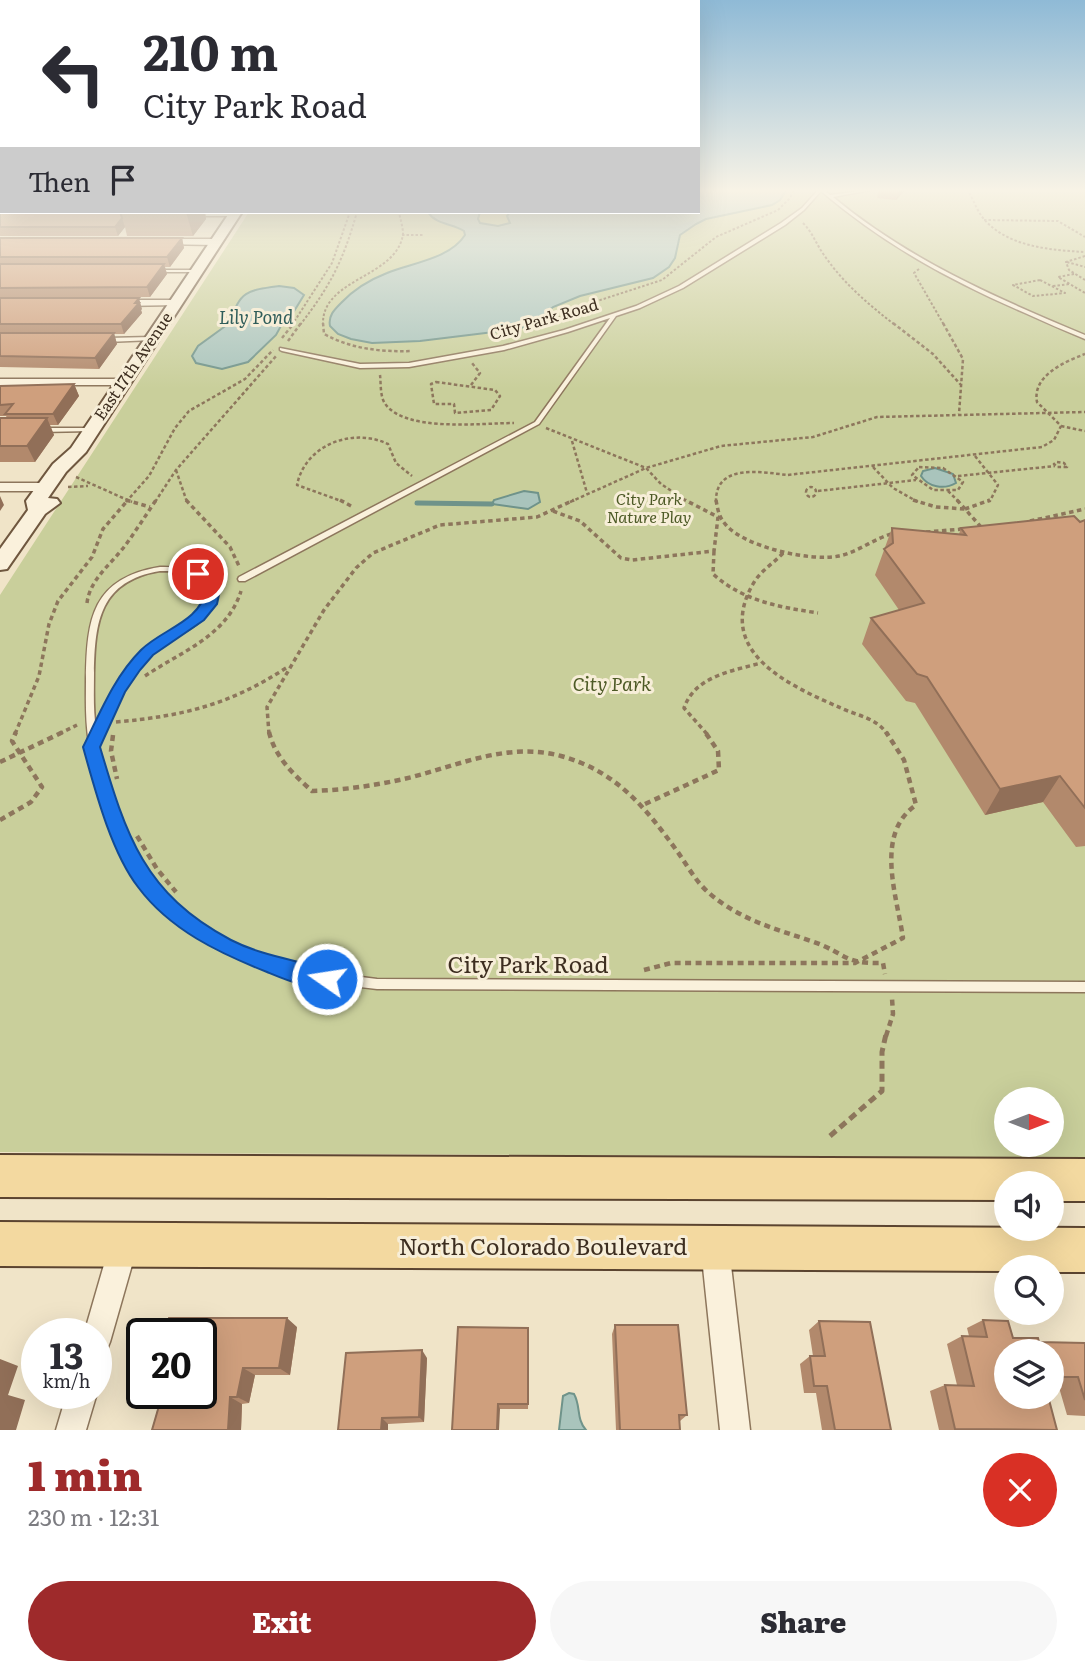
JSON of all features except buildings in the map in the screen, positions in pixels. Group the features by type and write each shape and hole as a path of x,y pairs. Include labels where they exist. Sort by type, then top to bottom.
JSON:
{"main road":[{"name":"East 17th Avenue","path":"38,510 36,501 62,463 76,452 207,256"},
{"name":"East 17th Avenue","path":"2,557 38,510 54,500 77,463 76,452"},
{"path":"0,1176 1085,1180"},
{"name":"North Colorado Boulevard","path":"0,1244 1085,1250"}],"street":[{"path":"111,303 175,303"},
{"path":"0,382 122,382"},
{"path":"0,487 46,487"},
{"path":"103,1318 124,1244"},
{"path":"715,1248 735,1430"},
{"path":"71,1430 77,1409"}],"lane":[{"name":"City Park Road","path":"282,349 333,362 380,367 504,348 614,316 658,300 734,256"},
{"name":"City Park Road","path":"915,256 973,289 1085,337"},
{"path":"149,271 197,271"},
{"path":"242,579 537,423 614,316"},
{"path":"101,340 151,339"},
{"path":"37,430 90,430"},
{"name":"City Park Road","path":"92,747 118,690 135,666 148,651 199,617 210,604 213,590 209,582 198,574 158,569 140,574 108,594 97,613 89,713 92,747 122,838 144,881 176,914 225,946 283,969 327,979 401,984 1085,987"}],"path":[{"path":"0,820 31,802 42,786 12,741 39,676 49,624 58,601 92,557 103,529 149,476 175,428 189,411 245,379 272,351 308,306 335,256"},
{"path":"126,545 176,470 282,349 327,290 343,256"},
{"path":"391,256 331,300 324,311 321,324 324,334 352,347 370,351 413,351"},
{"path":"545,324 585,305 662,280 692,256"},
{"path":"824,256 855,294 933,354 961,385"},
{"path":"1066,262 1069,258 1078,256"},
{"path":"1066,262 1085,267"},
{"path":"1066,262 1074,275"},
{"path":"1076,265 1085,262"},
{"path":"931,266 914,273 963,359 959,414"},
{"path":"1085,280 1074,275 1058,277 1085,293"},
{"path":"1053,286 1065,293 1033,296 1013,285 1040,280 1053,286 1070,284"},
{"path":"1085,354 1050,372 1038,385 1035,398 1061,426 1085,431"},
{"path":"467,355 480,373 471,385"},
{"path":"380,367 384,401 391,410 425,422 537,423 572,440 619,455 646,468 656,481 674,494 718,517 751,542 783,553 838,557 869,540 903,533"},
{"path":"436,382 471,385 495,390 500,396 491,410 455,413 454,404 433,404 430,384 436,382"},
{"path":"855,963 820,944 757,926 730,910 707,892 645,804 619,781 562,756 535,752 487,753 421,774 376,784 340,791 312,791 286,769 273,746 267,725 267,707 329,602 356,568 373,553 440,525 537,517 646,468 721,446 813,437 877,417 1085,412"},
{"path":"475,413 477,424"},
{"path":"818,612 778,607 728,589 713,574 718,517 715,509 719,483 734,473 745,471 787,475 1047,445 1058,436 1061,426"},
{"path":"364,513 338,498 318,494 297,485 297,478 314,454 341,439 355,437 382,440 388,444 391,459 396,465 423,481"},
{"path":"572,440 587,493"},
{"path":"872,466 885,482 916,503 943,509 965,509 984,504 993,496 998,485 974,455"},
{"path":"922,461 927,467"},
{"path":"936,466 953,471 963,482 958,490 939,492 921,486 912,475 919,467 927,467 936,466"},
{"path":"958,476 1055,466"},
{"path":"142,678 220,627 239,600 242,579 237,558 216,529 189,505 176,470"},
{"path":"76,477 127,501 150,507"},
{"path":"817,491 916,480"},
{"path":"948,491 981,527"},
{"path":"1027,521 1085,509"},
{"path":"553,511 580,521 621,558 632,561 714,551"},
{"path":"915,532 992,526"},
{"path":"783,553 754,580 748,596 742,627 751,651 761,663 815,695 856,716 880,723 904,760 916,805 904,813 895,829 892,856 903,938 855,963"},
{"path":"645,804 719,769 722,758 719,747 690,718 684,708 690,691 699,684 761,663"},
{"path":"114,722 202,712 264,684 289,666"},
{"path":"115,713 111,751 120,792"},
{"path":"0,762 79,724"},
{"path":"136,834 157,869 184,899"},
{"path":"639,972 654,965 671,963 883,963 895,1011 882,1050 882,1091 830,1136"}],"green space":[{"name":"City Park","path":"221,256 1085,256 1085,1158 0,1152 0,595"}],"water":[{"path":"438,256 675,256 669,267 653,278 580,296 553,307 538,320 519,329 420,341 372,343 338,334 330,326 334,311 362,285 387,273"},
{"name":"Lily Pond","path":"279,286 294,288 304,295 288,321 282,324 276,335 248,362 222,369 196,363 192,356 198,346 231,322 241,298 252,291"},
{"path":"935,468 953,474 956,483 941,487 928,483 921,476 923,471"},
{"path":"524,491 538,493 540,502 528,509 492,504 494,500"},
{"path":"574,1394 586,1430 559,1430 563,1396"}],"waterway":[{"path":"417,503 492,504"}],"route":[{"path":"198,574 209,582 213,590 210,604 199,617 148,651 135,666 118,690 92,747 104,790 122,838 144,881 176,914 225,946 283,969 327,979"}],"park label":[{"name":"City Park Nature Play","path":"649,508"}]}
